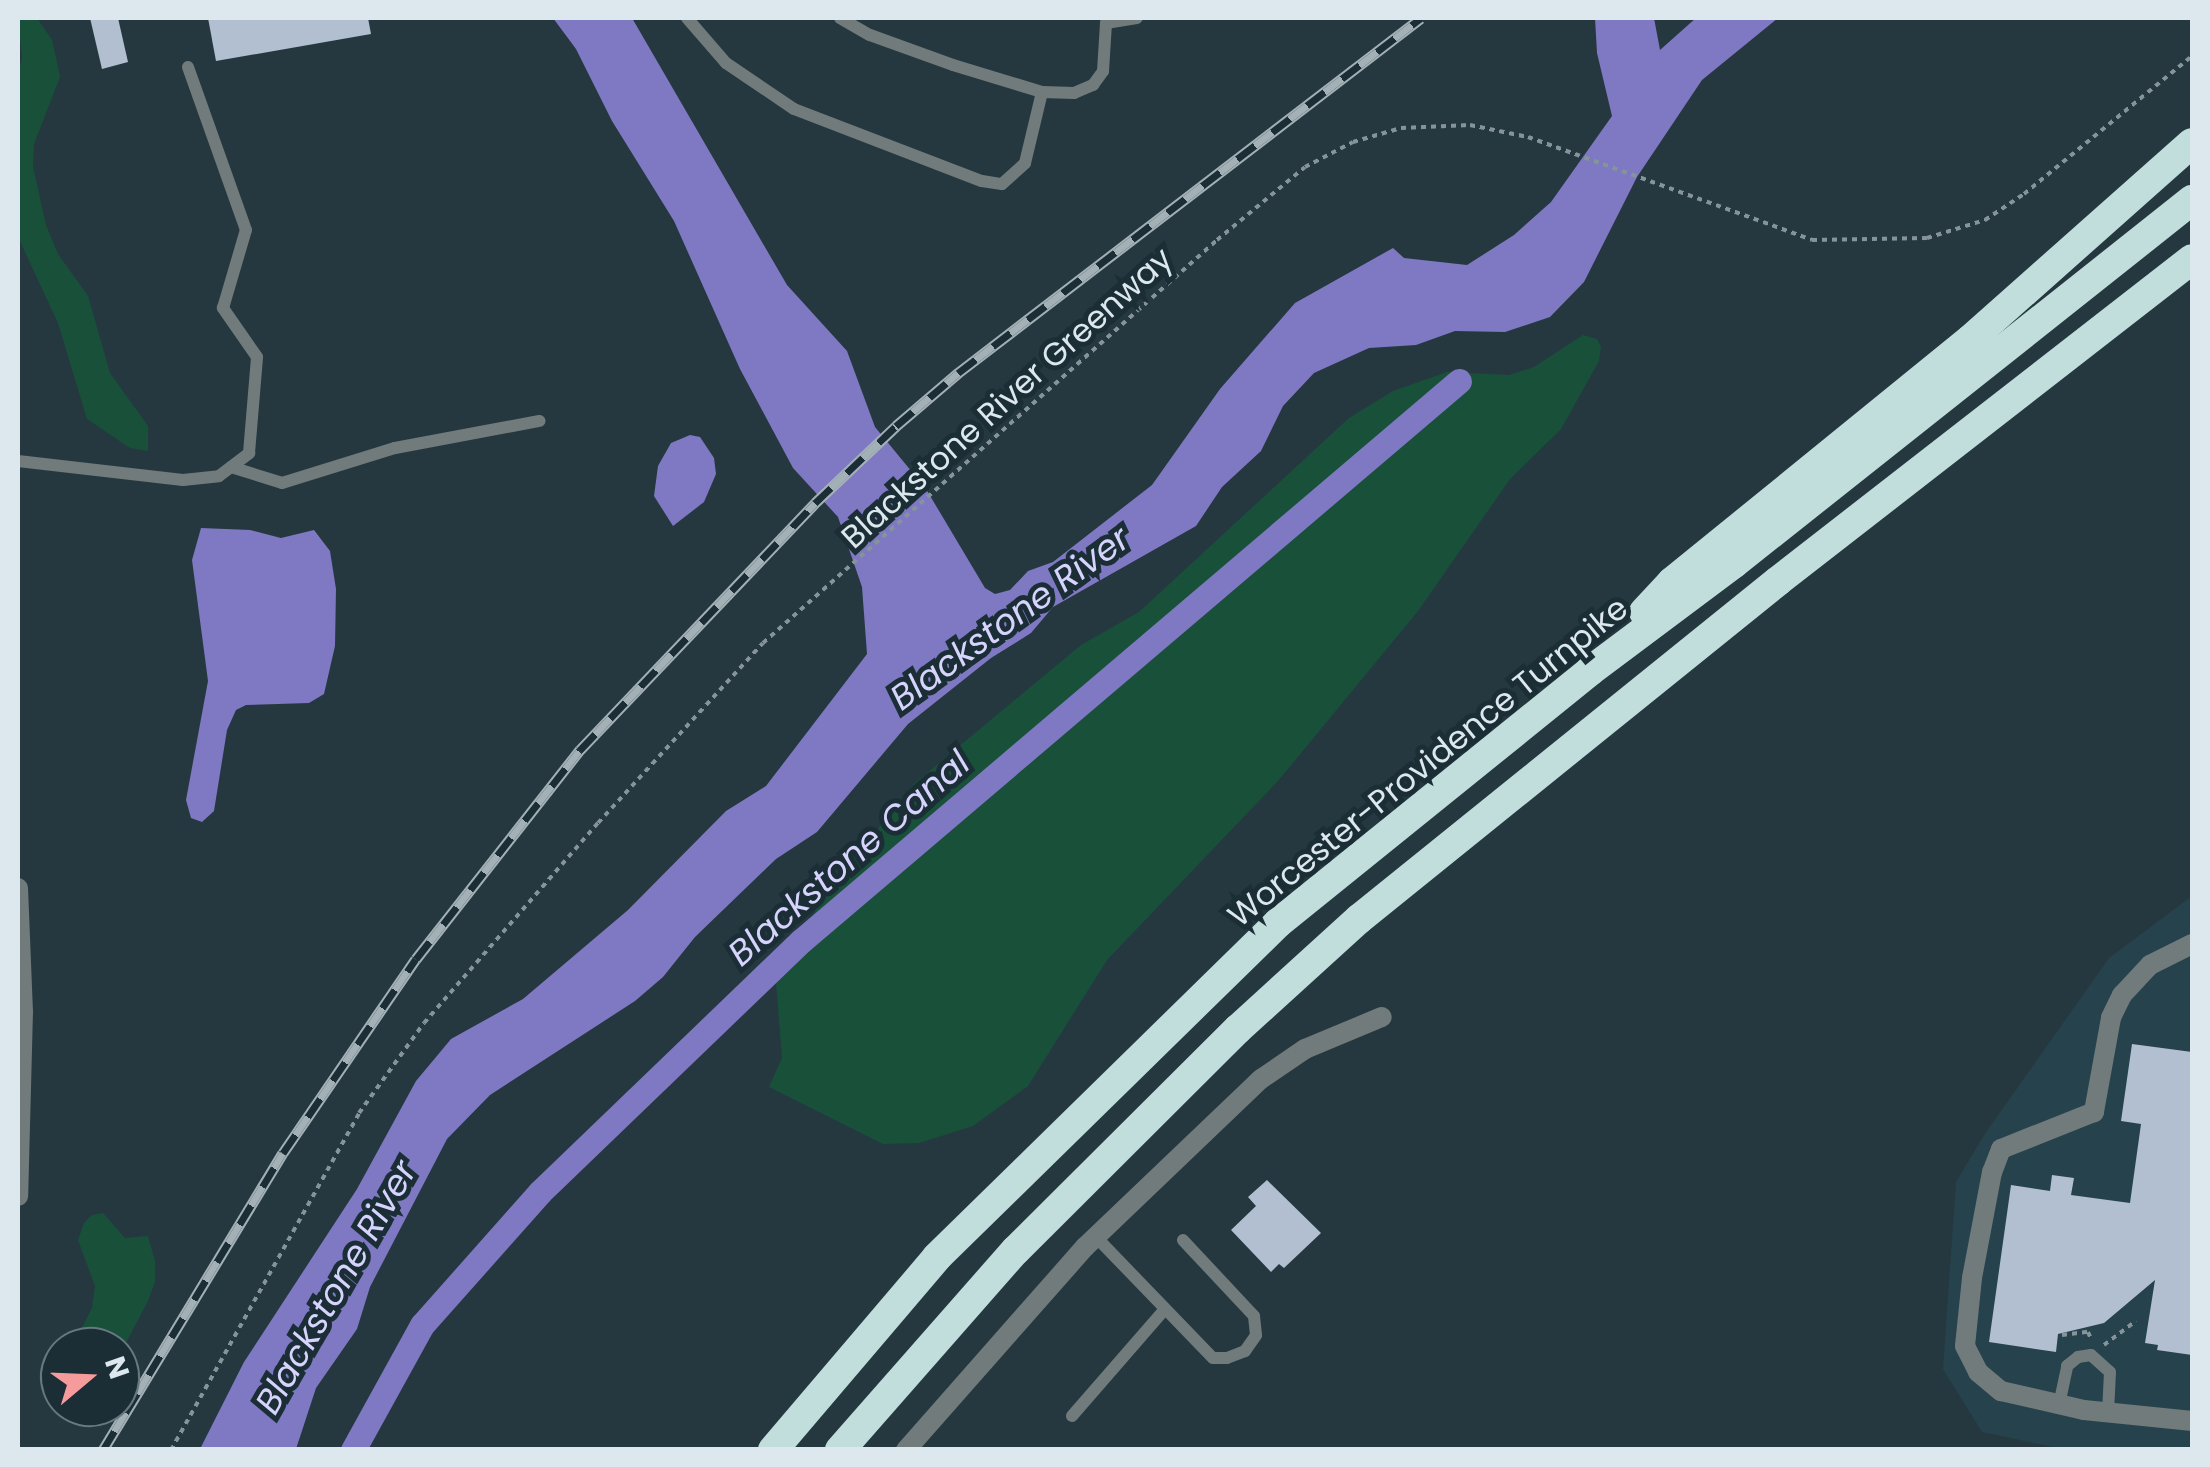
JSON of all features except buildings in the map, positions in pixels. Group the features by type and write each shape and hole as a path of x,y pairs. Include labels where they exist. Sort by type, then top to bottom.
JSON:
{"highway":[{"path":"1590,671 1672,582 1971,339 2192,143"},
{"name":"Worcester-Providence Turnpike","path":"773,1450 937,1257 1278,923 1590,671 1732,564 2192,200"},
{"path":"840,1450 1016,1250 1238,1029 1359,920 1778,580 2192,259"}],"street":[{"path":"18,888 23,1011 18,1196"},
{"path":"2192,944 2150,966 2122,995 2111,1018 2094,1112 2001,1149 1992,1172 1964,1346 1978,1372 2001,1391 2108,1414 2192,1421"},
{"path":"906,1450 1096,1237 1261,1079 1305,1049 1382,1017"}],"lane":[{"path":"687,18 726,63 794,109 982,181 1002,184 1025,163 1042,92"},
{"path":"840,18 870,35 1042,92 1074,93 1092,85 1103,70 1106,23 1137,18"},
{"path":"18,461 183,480 219,476 248,453 257,357 224,308 246,230 188,67"},
{"path":"231,466 282,483 395,448 538,421"},
{"path":"1096,1237 1213,1358 1227,1358 1246,1350 1256,1335 1254,1316 1182,1240"},
{"path":"1072,1416 1164,1310"},
{"path":"2058,1405 2067,1366 2078,1357 2091,1355 2110,1372 2108,1414"}],"path":[{"name":"Blackstone River Greenway","path":"171,1450 359,1114 424,1023 598,822 762,643 1305,167 1353,142 1401,128 1470,125 1528,137 1812,240 1927,238 1985,220 2048,178 2192,56"},
{"path":"2102,1346 2136,1321"},
{"path":"2062,1335 2088,1332 2094,1345"}],"shaded area":[{"path":"2192,896 2192,1449 2062,1449 1982,1432 1943,1369 1956,1182 1984,1135 2109,958"}],"green space":[{"path":"18,18 37,18 52,40 60,77 34,144 33,167 46,225 58,254 88,296 110,373 148,426 148,451 130,448 87,419 58,323 18,237 18,74 22,58"},
{"path":"1583,335 1597,339 1601,347 1599,361 1561,429 1510,479 1418,611 1278,781 1107,960 1028,1086 973,1126 919,1143 883,1144 769,1087 782,1058 776,982 824,895 915,783 1081,645 1139,612 1349,418 1393,391 1447,372 1509,375 1534,367"},
{"path":"103,1213 125,1238 148,1236 155,1261 155,1282 134,1327 82,1327 92,1308 95,1286 78,1240 84,1223 92,1215"}],"water":[{"name":"Blackstone River","path":"553,18 632,18 787,285 847,351 875,427 926,489 985,588 995,594 1010,590 1028,571 1053,562 1152,485 1220,389 1295,303 1393,248 1404,258 1467,265 1514,235 1551,202 1612,116 1597,53 1595,18 1654,18 1660,50 1696,18 1778,18 1702,80 1637,177 1584,282 1550,317 1505,332 1455,331 1416,345 1369,348 1314,373 1283,406 1261,451 1222,487 1196,526 1053,607 1031,633 991,658 908,724 817,832 776,859 695,937 663,977 635,1001 490,1095 447,1139 370,1287 357,1329 316,1388 296,1449 200,1449 244,1362 357,1189 416,1081 451,1039 523,999 628,910 726,811 766,786 867,654 862,587 838,517 793,468 740,369 674,221 612,121 576,49"},
{"path":"690,435 700,437 714,458 716,474 704,502 673,526 654,496 658,466 671,443"},
{"path":"201,528 250,530 281,538 314,530 330,551 336,589 335,646 324,694 309,703 246,705 236,710 227,730 214,811 202,822 191,818 186,800 208,681 192,560"}],"waterway":[{"name":"Blackstone Canal","path":"353,1450 422,1325 540,1192 801,941 1459,381"}],"railway":[{"path":"103,1450 283,1153 416,959 580,750 815,503 896,426 958,373 1421,18"}]}
